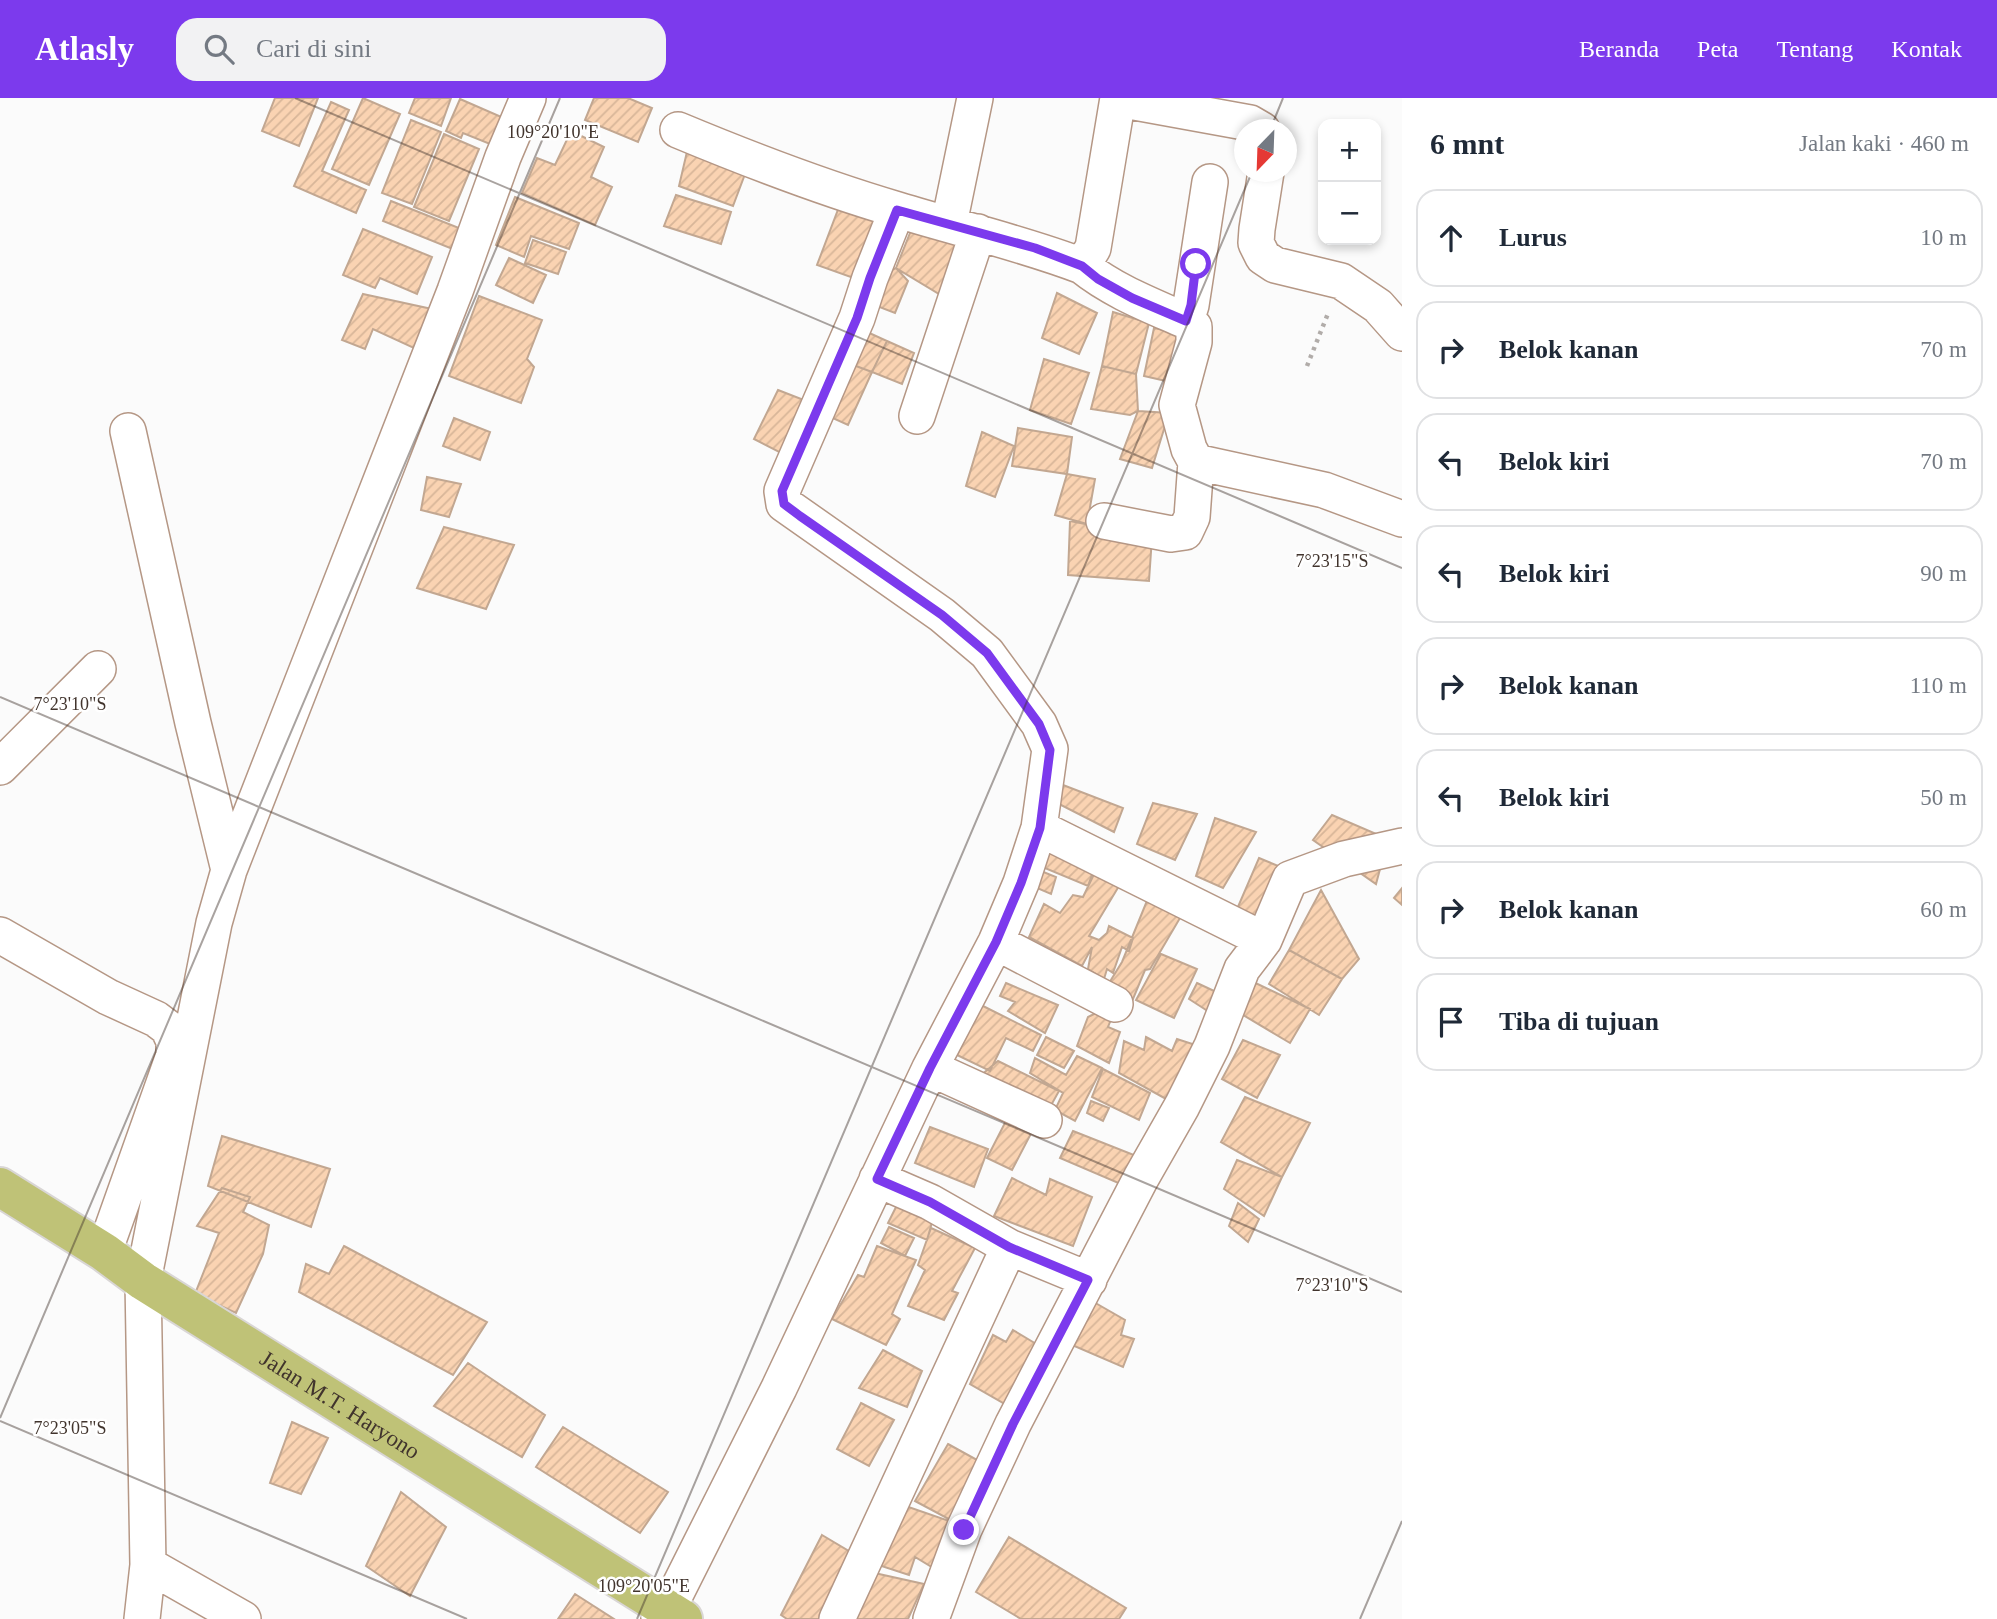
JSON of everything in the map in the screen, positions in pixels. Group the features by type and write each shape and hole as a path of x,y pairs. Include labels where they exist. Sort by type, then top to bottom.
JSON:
{"main road":[{"name":"Jalan M.T. Haryono","path":"0,1187 670,1616"}],"street":[{"path":"142,1619 148,1565 144,1281 214,923 229,870 446,316 503,157 528,98"},
{"path":"917,416 963,228 975,98"},
{"path":"1082,266 1093,248 1118,99 1234,119"},
{"path":"678,130 773,169 897,210 1035,248 1082,266 1098,279 1132,298 1194,327 1194,342 1177,405 1189,449 1196,462 1192,517 1185,532 1171,534 1104,521"},
{"path":"1186,321 1191,305 1210,182"},
{"path":"1264,182 1256,243 1263,257 1275,265 1341,281 1378,306 1402,333"},
{"path":"670,1616 930,1068 996,942 1040,828 1050,750 1039,724 987,653 942,615 784,504 782,491 857,318 897,210"},
{"path":"128,431 192,723 229,870"},
{"path":"1196,462 1324,490 1402,519"},
{"path":"0,768 98,669"},
{"path":"1040,828 1264,940"},
{"path":"932,1619 964,1530 1013,1424 1206,1058 1242,969 1264,940 1290,880 1344,859 1402,846"},
{"path":"0,935 108,997 156,1019 168,1028 174,1041 174,1055 104,1252"},
{"path":"996,942 1115,1004"},
{"path":"930,1068 1044,1120"},
{"path":"877,1179 930,1202 1009,1247 1088,1280"},
{"path":"837,1619 1009,1247"},
{"path":"148,1565 243,1619"}],"path":[{"path":"1307,366 1341,281"}],"building":[{"path":"275,98 318,98 299,146 262,131"},
{"path":"363,98 400,114 369,185 332,169"},
{"path":"415,98 451,98 441,126 409,113"},
{"path":"594,98 628,98 652,108 638,142 585,120"},
{"path":"460,99 506,119 495,146 463,133 461,138 446,131"},
{"path":"331,102 349,110 322,171 366,190 356,213 294,186"},
{"path":"411,120 441,132 412,204 382,193"},
{"path":"571,131 604,147 591,177 612,187 595,225 522,193 537,158 555,165"},
{"path":"444,134 479,149 449,221 414,207"},
{"path":"689,143 748,166 733,206 679,186"},
{"path":"676,195 731,212 721,244 664,226"},
{"path":"515,197 579,223 569,249 531,236 524,257 496,245"},
{"path":"391,201 469,232 460,252 383,221"},
{"path":"839,207 883,220 862,281 817,265"},
{"path":"914,223 966,244 944,297 896,268"},
{"path":"363,229 432,257 417,294 380,278 375,288 343,275"},
{"path":"533,240 566,252 558,274 525,263"},
{"path":"509,258 546,275 533,303 496,285"},
{"path":"896,268 908,281 895,313 869,303 879,276"},
{"path":"1057,293 1097,313 1079,354 1042,338"},
{"path":"363,294 432,309 416,349 373,329 365,349 342,340"},
{"path":"479,296 542,320 527,359 534,367 521,403 449,376"},
{"path":"1113,312 1149,323 1136,374 1102,366"},
{"path":"854,326 887,341 872,372 848,363"},
{"path":"1154,328 1189,335 1179,384 1144,376"},
{"path":"887,341 914,353 902,384 872,372"},
{"path":"1044,359 1089,373 1071,424 1030,410"},
{"path":"848,363 872,372 848,425 826,415"},
{"path":"1102,366 1136,374 1138,411 1130,415 1091,409"},
{"path":"778,390 809,402 783,454 754,439"},
{"path":"1138,411 1169,413 1152,468 1120,459"},
{"path":"454,418 490,432 480,460 443,446"},
{"path":"1018,428 1072,437 1067,474 1012,466"},
{"path":"982,432 1014,446 995,497 966,486"},
{"path":"1067,474 1095,479 1087,524 1055,515"},
{"path":"427,477 461,484 449,517 421,510"},
{"path":"1070,521 1152,537 1149,581 1068,575"},
{"path":"444,527 514,545 486,609 417,588"},
{"path":"1063,785 1123,808 1114,832 1057,803"},
{"path":"1153,803 1197,814 1175,860 1137,844"},
{"path":"1332,815 1388,839 1376,884 1313,840"},
{"path":"1215,818 1256,832 1223,888 1196,876"},
{"path":"1047,852 1094,869 1088,886 1040,866"},
{"path":"1259,858 1288,870 1258,935 1231,923"},
{"path":"1036,869 1056,877 1051,894 1030,885"},
{"path":"1096,870 1122,881 1089,936 1099,940 1107,933 1109,926 1133,938 1129,951 1122,947 1113,973 1107,969 1104,979 1088,969 1092,947 1082,966 1029,937 1044,904 1060,913 1073,895 1083,897"},
{"path":"1402,888 1402,905 1394,898"},
{"path":"1321,890 1359,959 1342,979 1289,950"},
{"path":"1151,891 1190,901 1150,969 1145,970 1133,999 1106,988 1122,962"},
{"path":"1289,950 1342,979 1319,1015 1269,984"},
{"path":"1161,954 1197,969 1174,1018 1136,1000"},
{"path":"1245,978 1310,1009 1290,1043 1233,1009"},
{"path":"1006,983 1058,1005 1045,1033 1008,1011 1015,1002 1000,996"},
{"path":"1197,983 1227,997 1217,1017 1189,999"},
{"path":"981,1005 1041,1035 1033,1051 1006,1038 990,1071 957,1055"},
{"path":"1114,1012 1108,1027 1120,1032 1109,1063 1077,1046 1088,1017"},
{"path":"1046,1037 1074,1051 1064,1068 1037,1055"},
{"path":"1146,1037 1172,1051 1177,1039 1205,1048 1177,1105 1119,1073 1124,1041 1144,1050"},
{"path":"1243,1040 1280,1055 1257,1098 1222,1079"},
{"path":"1077,1056 1102,1068 1075,1121 1055,1110 1063,1093 1030,1073 1035,1058 1066,1075"},
{"path":"998,1061 1059,1091 1049,1109 980,1076"},
{"path":"1103,1069 1150,1093 1139,1120 1092,1097"},
{"path":"1245,1097 1310,1123 1282,1177 1221,1142"},
{"path":"1091,1101 1109,1108 1103,1121 1087,1113"},
{"path":"1011,1111 1036,1124 1012,1170 987,1158"},
{"path":"930,1127 988,1149 974,1187 915,1163"},
{"path":"1073,1131 1144,1159 1130,1188 1060,1158"},
{"path":"222,1136 330,1169 311,1227 208,1186"},
{"path":"1237,1160 1282,1177 1264,1216 1224,1189"},
{"path":"1012,1178 1046,1195 1050,1179 1092,1197 1073,1246 994,1216"},
{"path":"222,1188 250,1197 243,1212 269,1225 263,1254 236,1313 195,1294 219,1233 197,1226"},
{"path":"898,1203 933,1219 927,1240 888,1223"},
{"path":"1238,1203 1259,1219 1248,1242 1229,1226"},
{"path":"889,1227 914,1238 905,1256 881,1243"},
{"path":"931,1228 975,1248 952,1291 958,1293 944,1320 908,1306 925,1270 918,1265"},
{"path":"344,1246 487,1322 453,1375 299,1292 306,1264 329,1274"},
{"path":"877,1246 916,1260 892,1314 900,1319 886,1345 832,1319 858,1275 864,1277"},
{"path":"1092,1301 1125,1320 1121,1335 1134,1339 1123,1367 1072,1345"},
{"path":"1013,1330 1043,1348 1012,1408 970,1384 993,1335 1006,1342"},
{"path":"883,1350 922,1371 907,1407 859,1388"},
{"path":"468,1363 545,1415 522,1457 434,1406"},
{"path":"861,1403 894,1420 869,1466 837,1449"},
{"path":"292,1422 328,1438 301,1494 270,1483"},
{"path":"563,1427 668,1492 640,1533 536,1467"},
{"path":"948,1444 999,1472 958,1524 915,1501"},
{"path":"401,1492 446,1527 410,1596 366,1566"},
{"path":"894,1502 958,1524 940,1572 915,1557 909,1575 866,1561"},
{"path":"822,1535 852,1553 820,1619 787,1619 781,1615"},
{"path":"1009,1537 1126,1608 1119,1619 1021,1619 976,1592"},
{"path":"861,1570 924,1584 908,1619 843,1619"},
{"path":"575,1594 614,1619 558,1619"}],"route":[{"path":"964,1530 1013,1424 1088,1280 1009,1247 930,1202 877,1179 930,1068 996,942 1021,883 1040,828 1050,750 1039,724 987,653 942,615 784,504 782,491 857,318 897,210 1035,248 1082,266 1098,279 1132,298 1186,321 1191,305 1196,264"}]}
